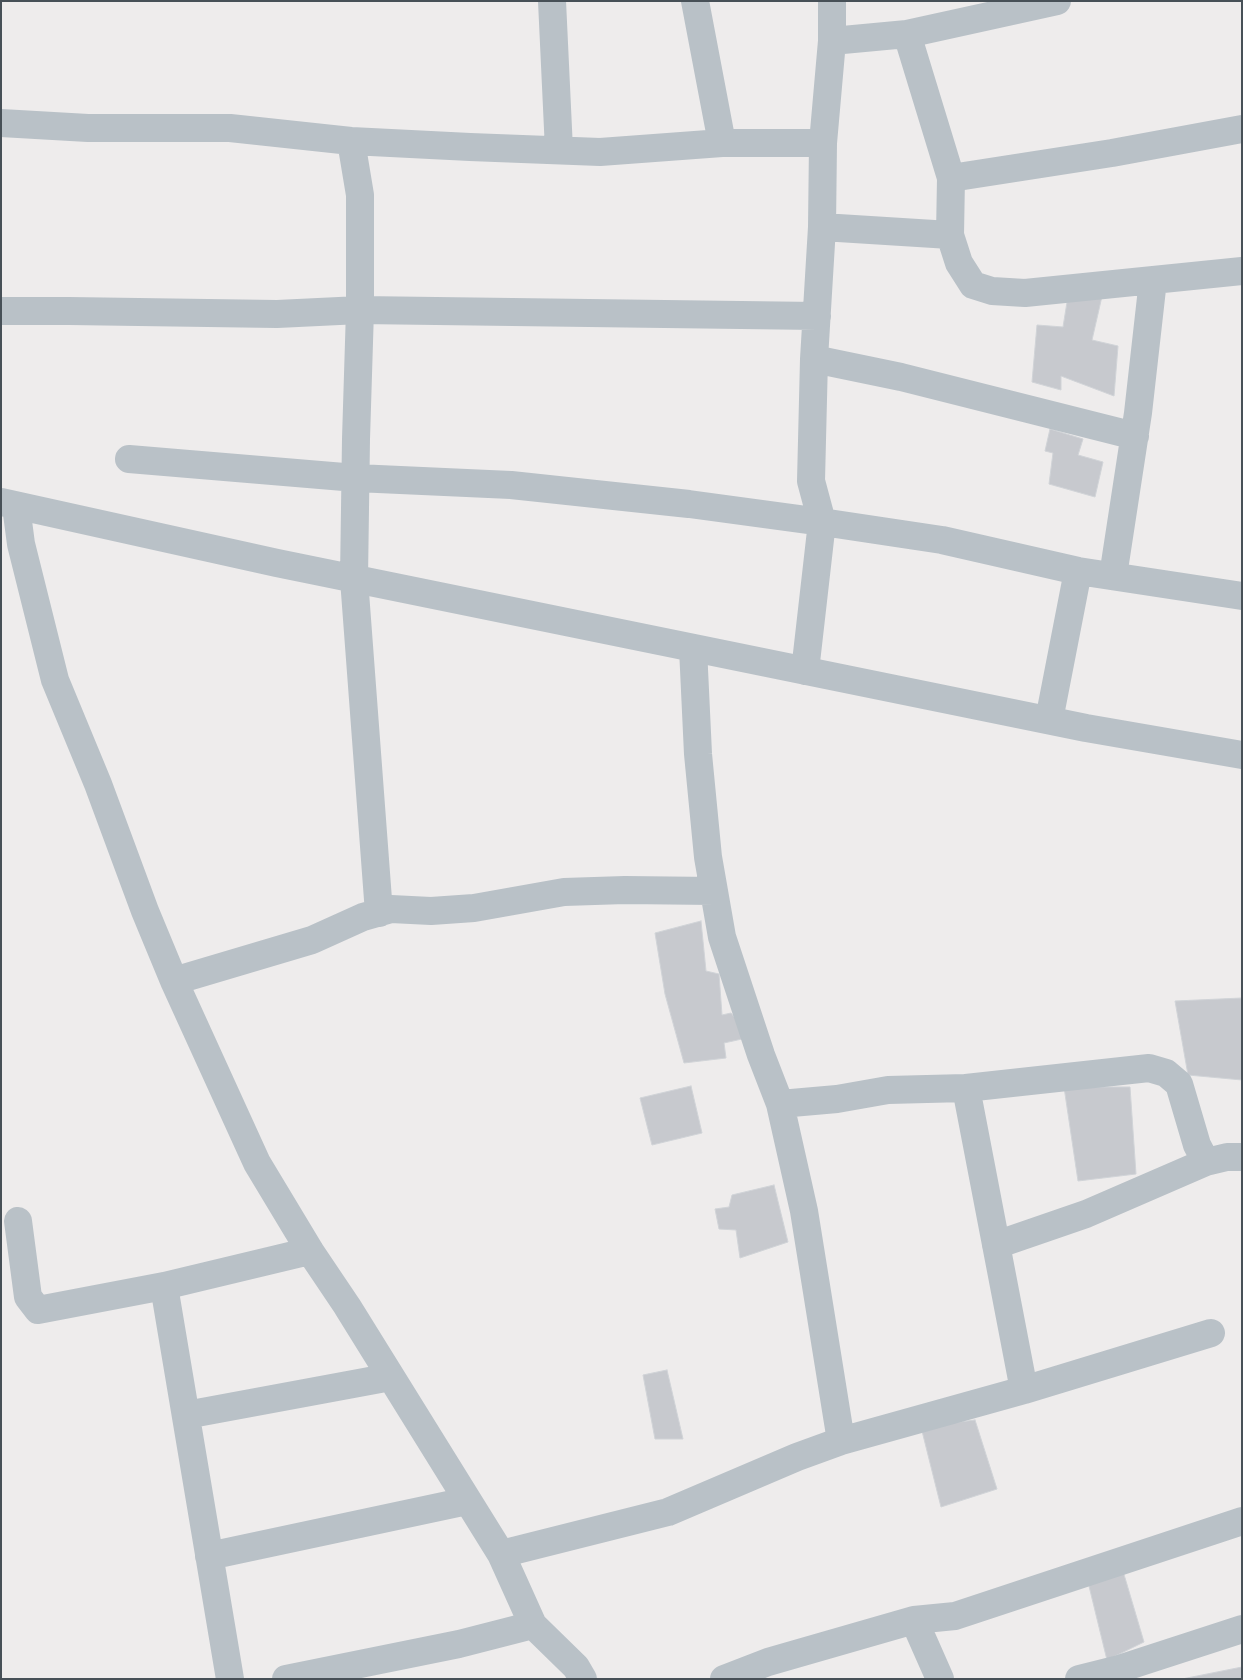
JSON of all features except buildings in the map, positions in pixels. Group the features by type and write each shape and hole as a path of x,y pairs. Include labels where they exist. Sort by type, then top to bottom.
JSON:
{"street":[{"path":"552,1 559,150"},
{"path":"695,1 722,143"},
{"path":"805,671 822,522 811,481 814,359 822,227 823,143 832,40 832,1"},
{"path":"832,40 907,34 997,8 1057,1"},
{"path":"907,34 951,178 950,235 959,263 973,284 992,291 1025,293 1242,270"},
{"path":"1,123 88,128 230,128 351,141 470,148 600,152 722,143 823,143"},
{"path":"951,178 1112,152 1242,128"},
{"path":"351,141 360,194 360,310 354,578 379,912"},
{"path":"822,227 950,235"},
{"path":"1114,576 1135,436 1153,280"},
{"path":"1,311 277,314 360,310 817,316"},
{"path":"814,359 901,376 1135,436"},
{"path":"129,459 356,478 511,485 689,504 942,540 1078,571 1242,596"},
{"path":"583,1679 576,1667 533,1625 501,1554 347,1306 310,1251 257,1163 174,981 145,911 98,784 55,680 9,504 354,578 805,671 1049,720 1242,755"},
{"path":"1049,720 1078,571"},
{"path":"693,648 698,754 708,857 722,937 761,1055 780,1104 804,1211 840,1441"},
{"path":"174,981 312,940 363,917 391,909 431,911 474,908 564,892 625,890 714,891"},
{"path":"780,1104 837,1099 888,1090 966,1088 1149,1068 1166,1073 1179,1084 1197,1145 1206,1162"},
{"path":"966,1088 1024,1390"},
{"path":"996,1245 1086,1214 1206,1162 1227,1157 1242,1157"},
{"path":"18,1221 28,1297 38,1310 164,1286 310,1251"},
{"path":"164,1286 230,1679"},
{"path":"501,1554 668,1512 797,1457 840,1441 1024,1390 1211,1333"},
{"path":"186,1415 391,1377"},
{"path":"209,1556 467,1501"},
{"path":"724,1679 768,1662 914,1620 955,1616 1242,1521"},
{"path":"914,1620 940,1679"},
{"path":"286,1679 459,1644 533,1625"},
{"path":"1079,1679 1119,1669 1242,1629"}]}
